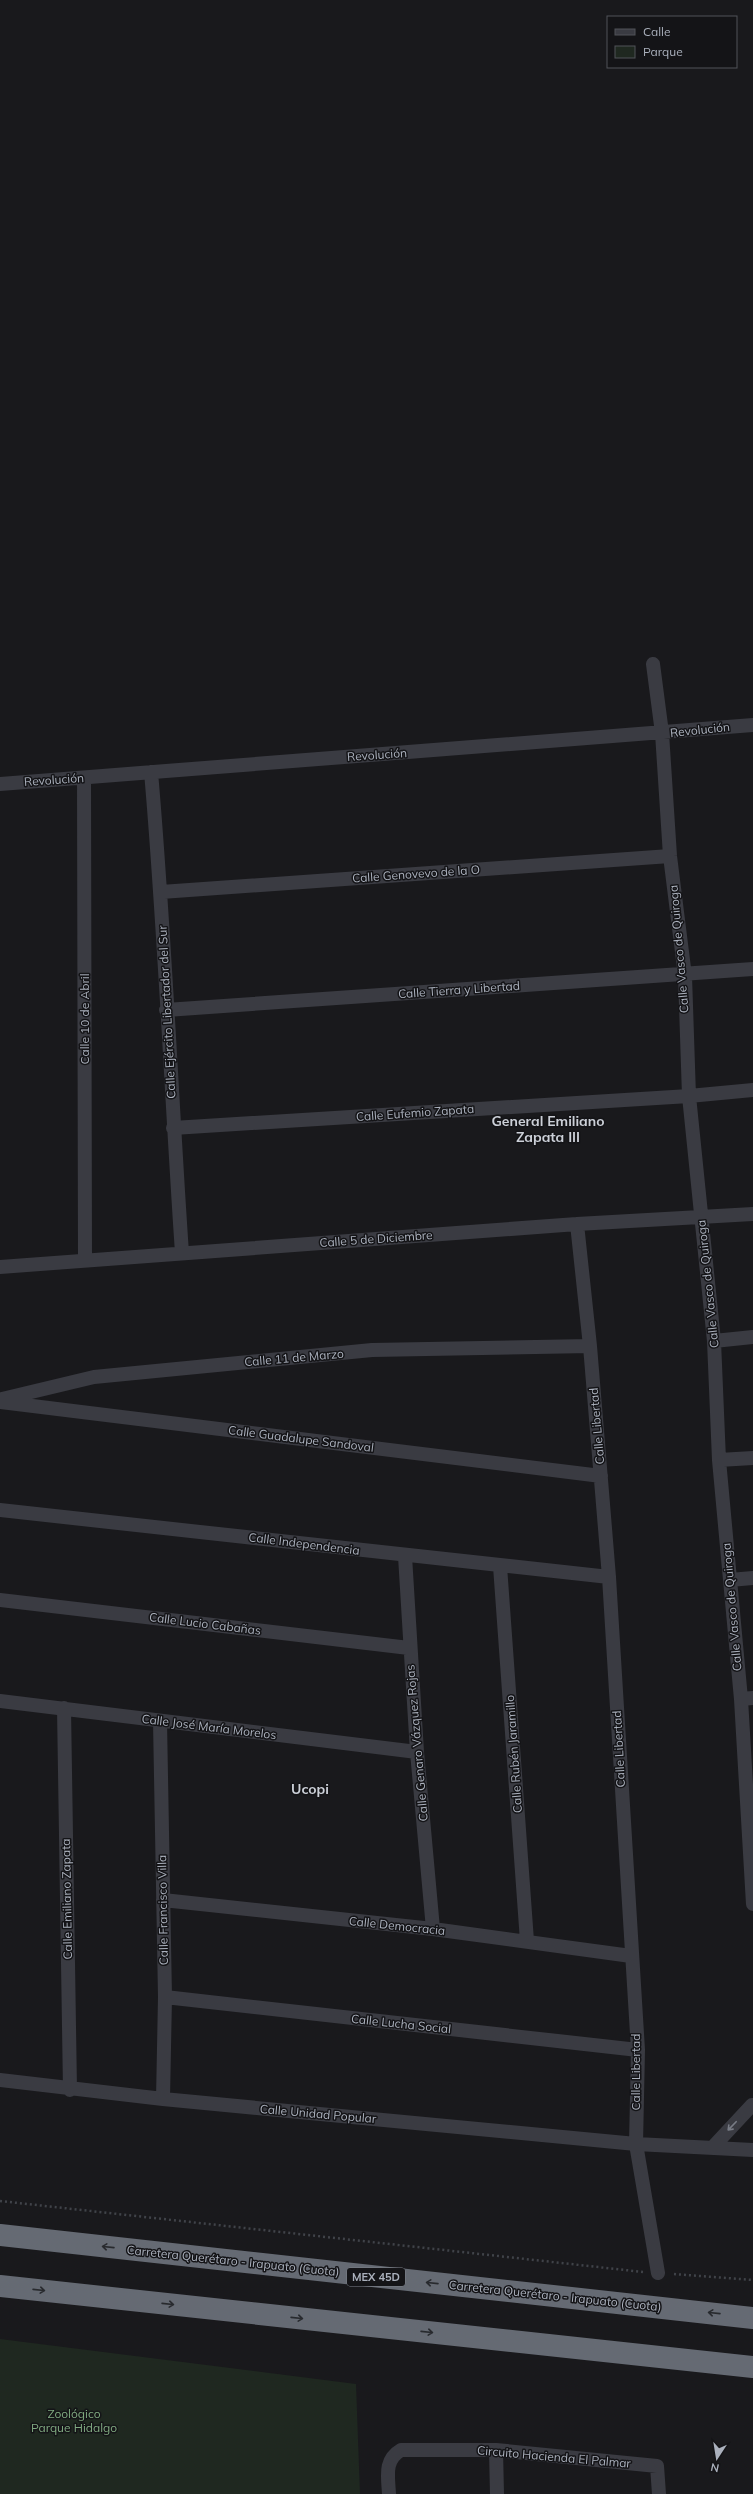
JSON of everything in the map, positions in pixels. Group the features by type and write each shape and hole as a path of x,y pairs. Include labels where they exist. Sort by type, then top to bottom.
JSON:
{"highway":[{"name":"Carretera Querétaro - Irapuato (Cuota)","path":"0,2235 753,2318"},
{"path":"0,2286 753,2367"}],"street":[{"name":"Calle Vasco de Quiroga","path":"653,664 662,734 670,856 684,976 689,1096 714,1340 719,1460 730,1580 747,1699 753,1904"},
{"name":"Revolución","path":"0,784 662,734 753,725"},
{"name":"Calle Ejército Libertador del Sur","path":"151,772 161,892 166,1010 182,1253"},
{"name":"Calle 10 de Abril","path":"84,778 86,1260"},
{"name":"Calle Genovevo de la O","path":"161,892 670,856"},
{"name":"Calle Tierra y Libertad","path":"166,1010 684,976 753,969"},
{"name":"Calle Eufemio Zapata","path":"173,1128 689,1096 753,1090"},
{"name":"Calle 5 de Diciembre","path":"0,1267 576,1224 753,1214"},
{"name":"Calle Libertad","path":"576,1224 590,1346 609,1577 631,1956 638,2050 636,2144 658,2273"},
{"path":"714,1340 753,1337"},
{"name":"Calle 11 de Marzo","path":"0,1401 94,1377 372,1350 590,1346"},
{"name":"Calle Guadalupe Sandoval","path":"0,1401 601,1476"},
{"path":"719,1460 753,1458"},
{"name":"Calle Independencia","path":"0,1510 405,1556 609,1577"},
{"name":"Calle Genaro Vázquez Rojas","path":"405,1556 409,1648 433,1929"},
{"name":"Calle Rubén Jaramillo","path":"500,1566 527,1941"},
{"path":"730,1580 753,1578"},
{"name":"Calle Lucio Cabañas","path":"0,1600 409,1648"},
{"name":"Calle José María Morelos","path":"0,1701 417,1752"},
{"name":"Calle Emiliano Zapata","path":"64,1708 70,2090"},
{"name":"Calle Francisco Villa","path":"160,1721 165,1997 163,2099"},
{"name":"Calle Democracia","path":"163,1900 433,1929 631,1956"},
{"name":"Calle Lucha Social","path":"165,1997 638,2050"},
{"name":"Calle Unidad Popular","path":"0,2080 70,2090 636,2144 753,2150"},
{"path":"712,2148 753,2103"},
{"name":"Circuito Hacienda El Palmar","path":"389,2494 388,2466 394,2454 402,2450 496,2450 657,2466 659,2494"},
{"path":"496,2450 497,2494"}],"path":[{"path":"0,2201 658,2273 753,2280"}],"green space":[{"name":"Zoológico Parque Hidalgo","path":"0,2339 356,2384 360,2494 0,2494"}],"district":[{"name":"General Emiliano Zapata III","path":"548,1130"},
{"name":"Ucopi","path":"310,1789"}]}
